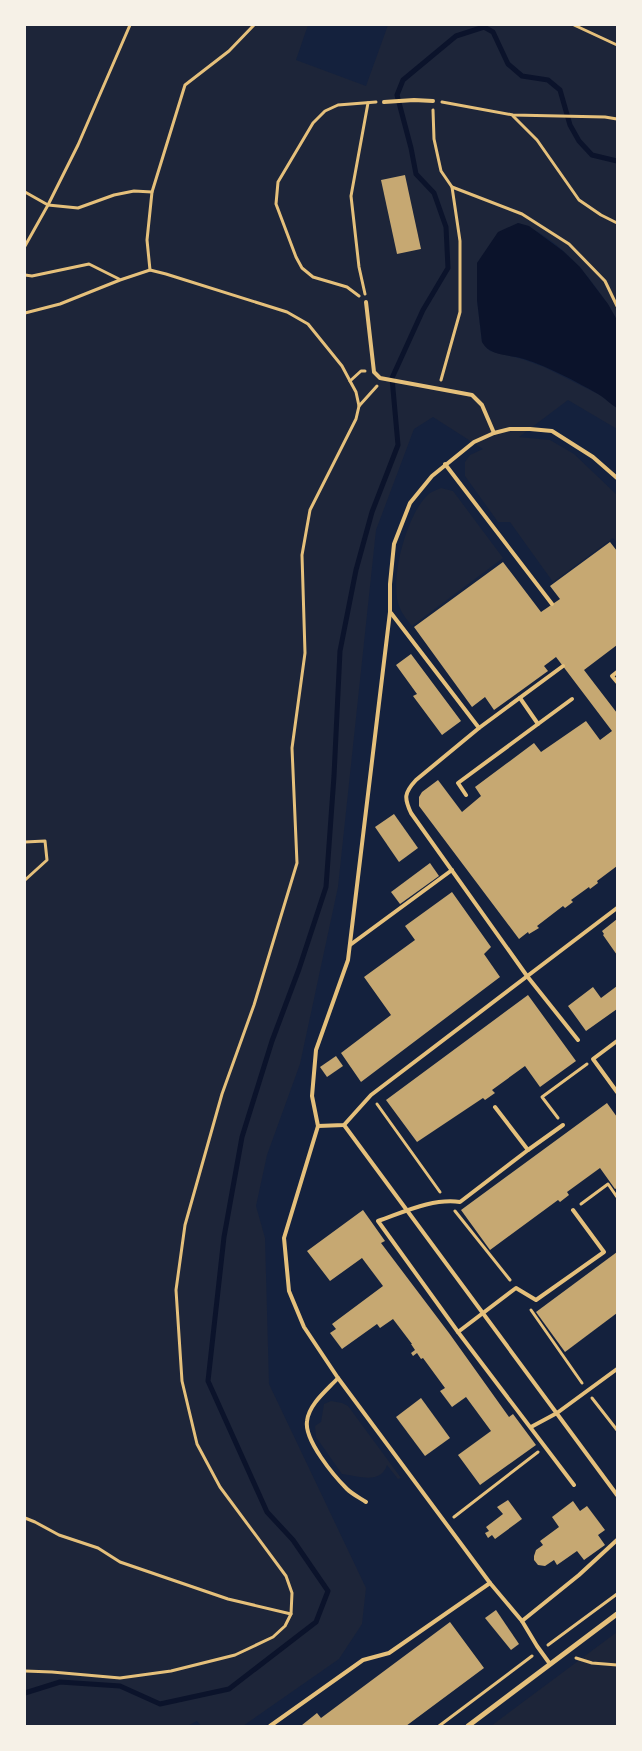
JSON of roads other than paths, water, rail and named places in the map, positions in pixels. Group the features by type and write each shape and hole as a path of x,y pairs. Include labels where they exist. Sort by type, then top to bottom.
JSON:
{"street":[{"path":"468,1726 617,1614"}],"lane":[{"path":"384,102 433,101"},
{"path":"366,302 374,372 380,378 400,383 472,395 482,405 494,433"},
{"path":"550,1664 522,1621 490,1583 446,1524 338,1378 304,1327 289,1291 284,1238 318,1126 312,1096 316,1050 348,960 390,612 390,584 394,544 410,503 432,476 474,442 494,433 510,430 530,428 552,431 593,457 617,478"},
{"path":"446,464 552,604"},
{"path":"390,612 479,728"},
{"path":"563,666 479,728 416,780 407,790 406,802 411,813 527,976 578,1040"},
{"path":"617,672 612,676 617,682"},
{"path":"520,698 538,724"},
{"path":"466,795 458,783 572,699"},
{"path":"350,944 452,870"},
{"path":"318,1126 344,1125 370,1095 617,908"},
{"path":"617,1040 592,1059 617,1092"},
{"path":"495,1106 528,1150"},
{"path":"344,1125 617,1495"},
{"path":"563,1125 460,1202 446,1200 378,1221 458,1332 574,1485"},
{"path":"458,1332 516,1288 536,1300 604,1252 573,1210"},
{"path":"531,1427 556,1413 617,1369"},
{"path":"338,1378 312,1406 307,1420 307,1433 314,1447 348,1490 366,1502"},
{"path":"522,1621 617,1540"},
{"path":"270,1726 363,1660 389,1653 490,1583"}],"waterway":[{"path":"25,1693 60,1682 120,1686 160,1704 229,1689 316,1622 328,1591 293,1540 267,1512 208,1381 224,1237 242,1137 272,1041 299,969 326,887 340,651 356,570 372,512 398,445 392,378 423,310 448,268 446,227 434,193 416,174 397,95 403,80 456,36 484,27 493,32 508,64 522,76 548,80 560,90 570,125 579,141 592,155 617,161"}]}
